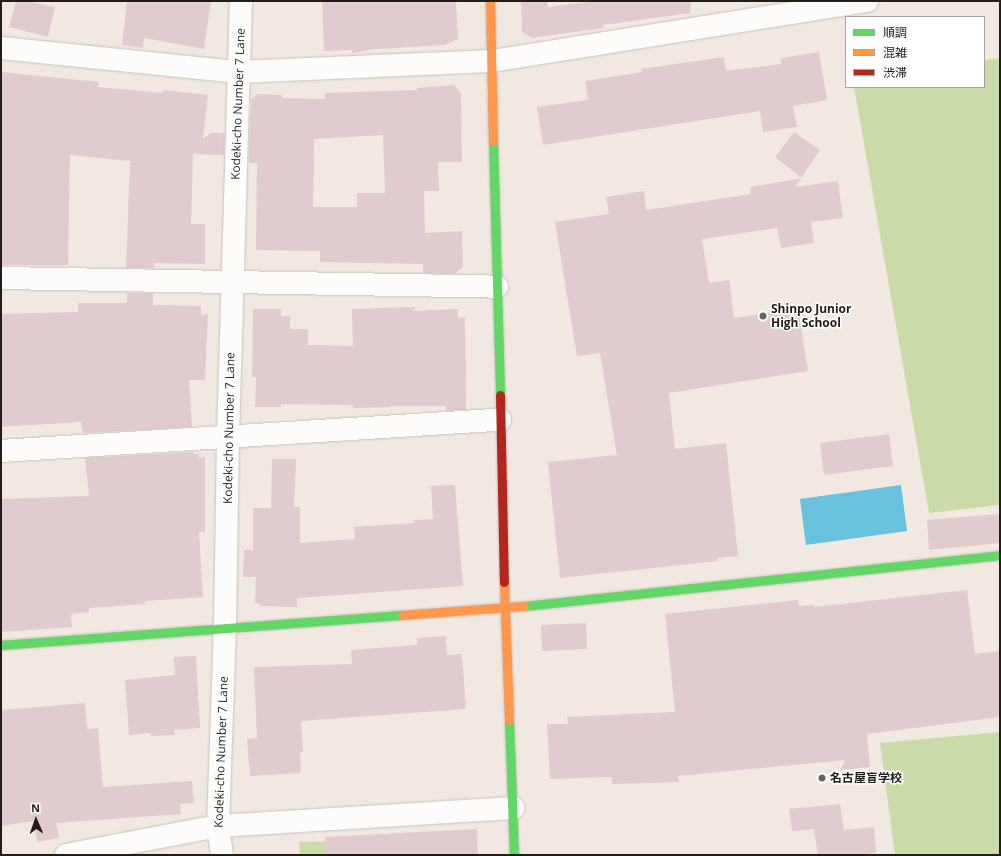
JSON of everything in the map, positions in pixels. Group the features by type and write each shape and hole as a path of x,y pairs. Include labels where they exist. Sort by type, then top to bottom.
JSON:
{"street":[{"name":"Kodeki-cho Number 7 Lane","path":"222,855 218,826 225,627 228,437 241,1"},
{"path":"490,1 504,608 514,855"},
{"path":"1,48 239,72 492,61 867,1"},
{"path":"1,278 497,287"},
{"path":"1,452 500,420"},
{"path":"1,645 225,627 504,608 1000,555"},
{"path":"66,855 218,826 513,808"}],"green space":[{"path":"1000,58 1000,505 929,513 854,88 985,88 985,60"},
{"path":"1000,732 1000,855 895,855 880,743"},
{"path":"342,841 344,855 300,855 299,842"}],"water":[{"path":"901,485 907,531 806,545 800,499"}],"building":[{"path":"16,1 26,1 55,7 48,37 9,27"},
{"path":"127,1 211,1 204,49 144,38 143,48 122,45"},
{"path":"322,1 456,1 458,39 445,45 375,49 352,53 352,50 324,51"},
{"path":"521,1 547,1 548,7 597,1 690,1 691,13 603,25 604,28 532,38 522,32"},
{"path":"819,52 827,100 793,106 797,127 763,132 760,111 543,145 537,107 588,100 585,81 642,72 641,69 724,57 726,71 781,64 781,58"},
{"path":"1,72 99,82 98,87 163,93 163,90 208,95 203,139 211,133 225,133 224,155 193,154 191,224 205,224 205,264 154,263 154,268 126,268 130,161 70,155 68,265 1,265"},
{"path":"454,85 461,93 462,162 438,162 439,191 424,191 425,233 462,231 463,267 454,274 423,273 423,264 320,262 320,251 256,250 257,163 249,163 251,100 257,94 282,95 282,98 325,99 325,93 417,90 417,88","holes":["383,135 385,193 357,193 357,207 313,207 314,139"]},
{"path":"794,132 820,150 801,178 775,157"},
{"path":"801,178 795,187 838,181 843,218 811,222 814,243 781,248 777,228 702,239 709,283 729,280 734,318 798,308 808,371 669,393 675,449 726,443 738,556 718,558 718,561 560,578 548,462 617,455 600,353 577,356 555,222 609,214 606,197 644,191 646,210 751,194 750,187"},
{"path":"127,293 153,293 153,305 201,306 201,315 208,314 205,380 189,380 192,427 83,433 81,422 1,427 1,314 78,312 78,303 127,303"},
{"path":"416,307 412,311 458,309 458,318 465,317 466,410 446,411 446,406 353,408 353,405 281,404 281,407 255,407 256,377 252,377 253,309 281,309 281,316 290,316 290,329 308,329 308,345 353,346 352,309"},
{"path":"889,434 893,466 824,475 820,443"},
{"path":"194,452 194,454 199,454 199,458 205,457 205,532 199,532 203,597 145,601 145,604 89,608 89,612 71,614 72,627 1,632 1,499 89,496 85,458"},
{"path":"272,459 296,459 294,507 300,507 300,543 355,539 354,527 414,523 414,520 433,519 431,486 455,485 463,586 297,598 297,607 259,606 260,603 255,603 256,577 243,577 244,550 253,550 253,508 271,508"},
{"path":"1000,514 1000,543 929,550 927,520"},
{"path":"967,590 975,654 1000,651 1000,717 867,734 870,767 841,770 845,760 678,776 679,782 612,784 612,777 550,779 547,724 568,724 567,717 675,712 665,614 798,600 799,606 814,605 814,607"},
{"path":"586,623 587,649 542,651 541,625"},
{"path":"446,636 447,655 462,654 466,709 301,721 303,752 300,752 301,773 250,776 247,739 257,738 254,667 352,664 351,650 417,645 417,638"},
{"path":"196,656 200,728 174,730 175,735 151,736 151,733 129,735 125,680 175,675 174,657"},
{"path":"85,703 87,729 98,728 103,787 192,781 194,803 180,804 181,814 56,823 59,838 37,842 34,821 1,826 1,710"},
{"path":"840,804 844,830 874,827 876,853 856,855 818,855 814,829 792,831 789,809"},
{"path":"477,829 478,855 325,855 325,837"}],"traffic: fast":[{"path":"493,141 500,395"},
{"path":"524,606 1000,555"},
{"path":"1,645 403,615"},
{"path":"509,720 514,855"}],"traffic: slow":[{"path":"490,1 493,141"},
{"path":"504,582 509,720"},
{"path":"403,615 524,606"}],"traffic: jam":[{"path":"500,395 504,582"}],"place":[{"name":"Shinpo Junior High School","path":"763,316"},
{"name":"名古屋盲学校","path":"822,778"}]}
